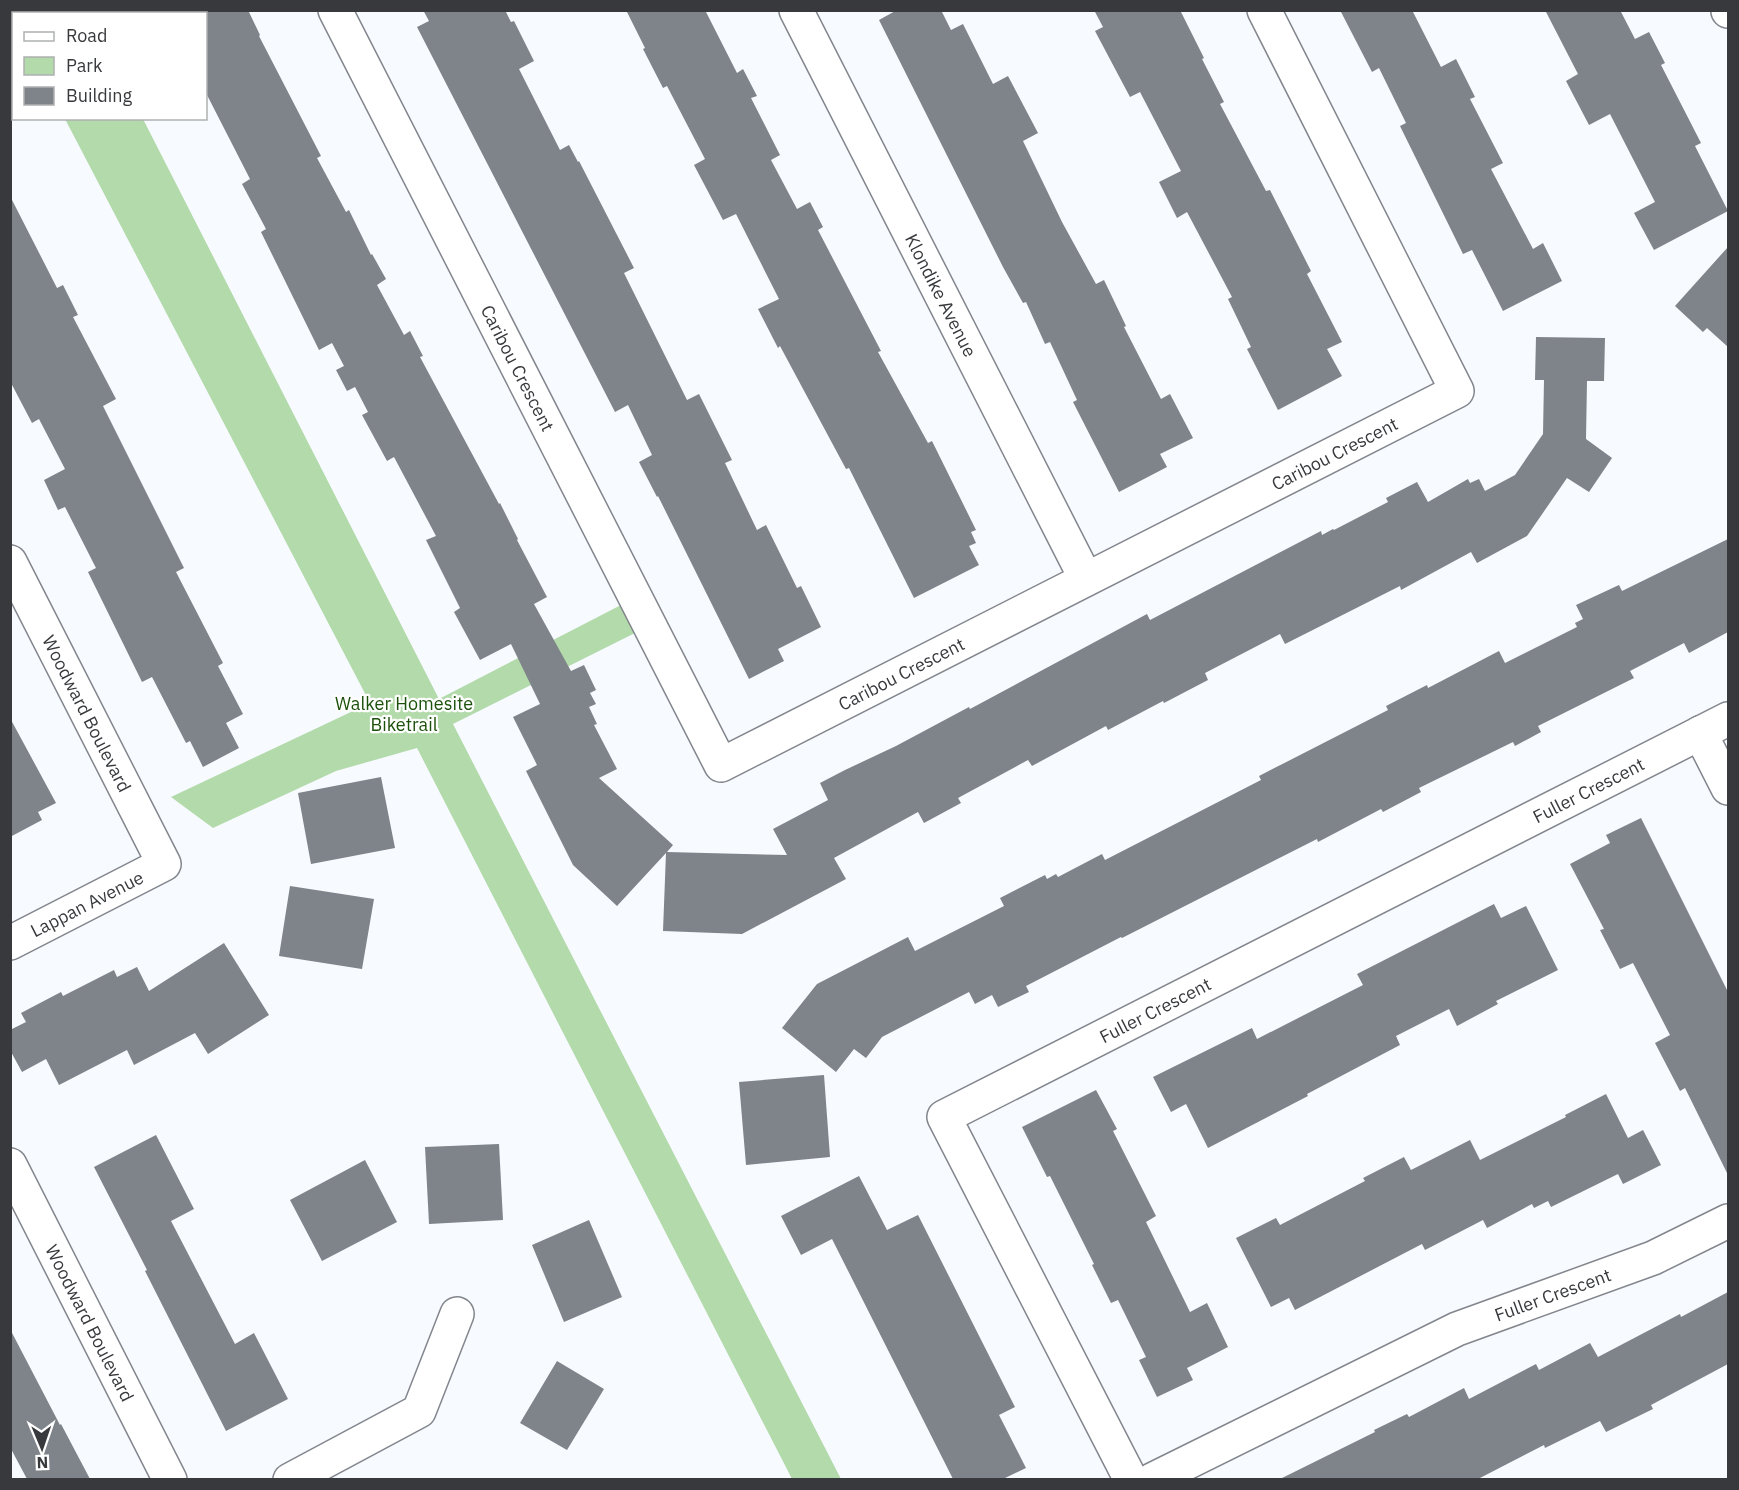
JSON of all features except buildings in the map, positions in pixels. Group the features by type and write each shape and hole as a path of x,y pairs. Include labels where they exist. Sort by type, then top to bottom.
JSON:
{"street":[{"name":"Caribou Crescent","path":"335,10 721,765 1457,391 1264,10"},
{"name":"Klondike Avenue","path":"796,10 1086,579"},
{"name":"Woodward Boulevard","path":"10,562 164,864"},
{"path":"1714,726 1728,788"},
{"name":"Fuller Crescent","path":"1131,1479 944,1117 1714,726"},
{"name":"Lappan Avenue","path":"10,944 164,864"},
{"name":"Woodward Boulevard","path":"10,1165 171,1479"},
{"name":"Fuller Crescent","path":"1152,1479 1457,1329 1653,1258 1728,1221"},
{"path":"290,1479 419,1411 457,1314"}],"green space":[{"path":"11,10 88,10 89,12 12,12 12,15"},
{"name":"Walker Homesite Biketrail","path":"66,120 144,120 439,699 621,605 635,633 453,724 841,1479 792,1479 417,748 336,771 213,828 171,797 370,703"}]}
